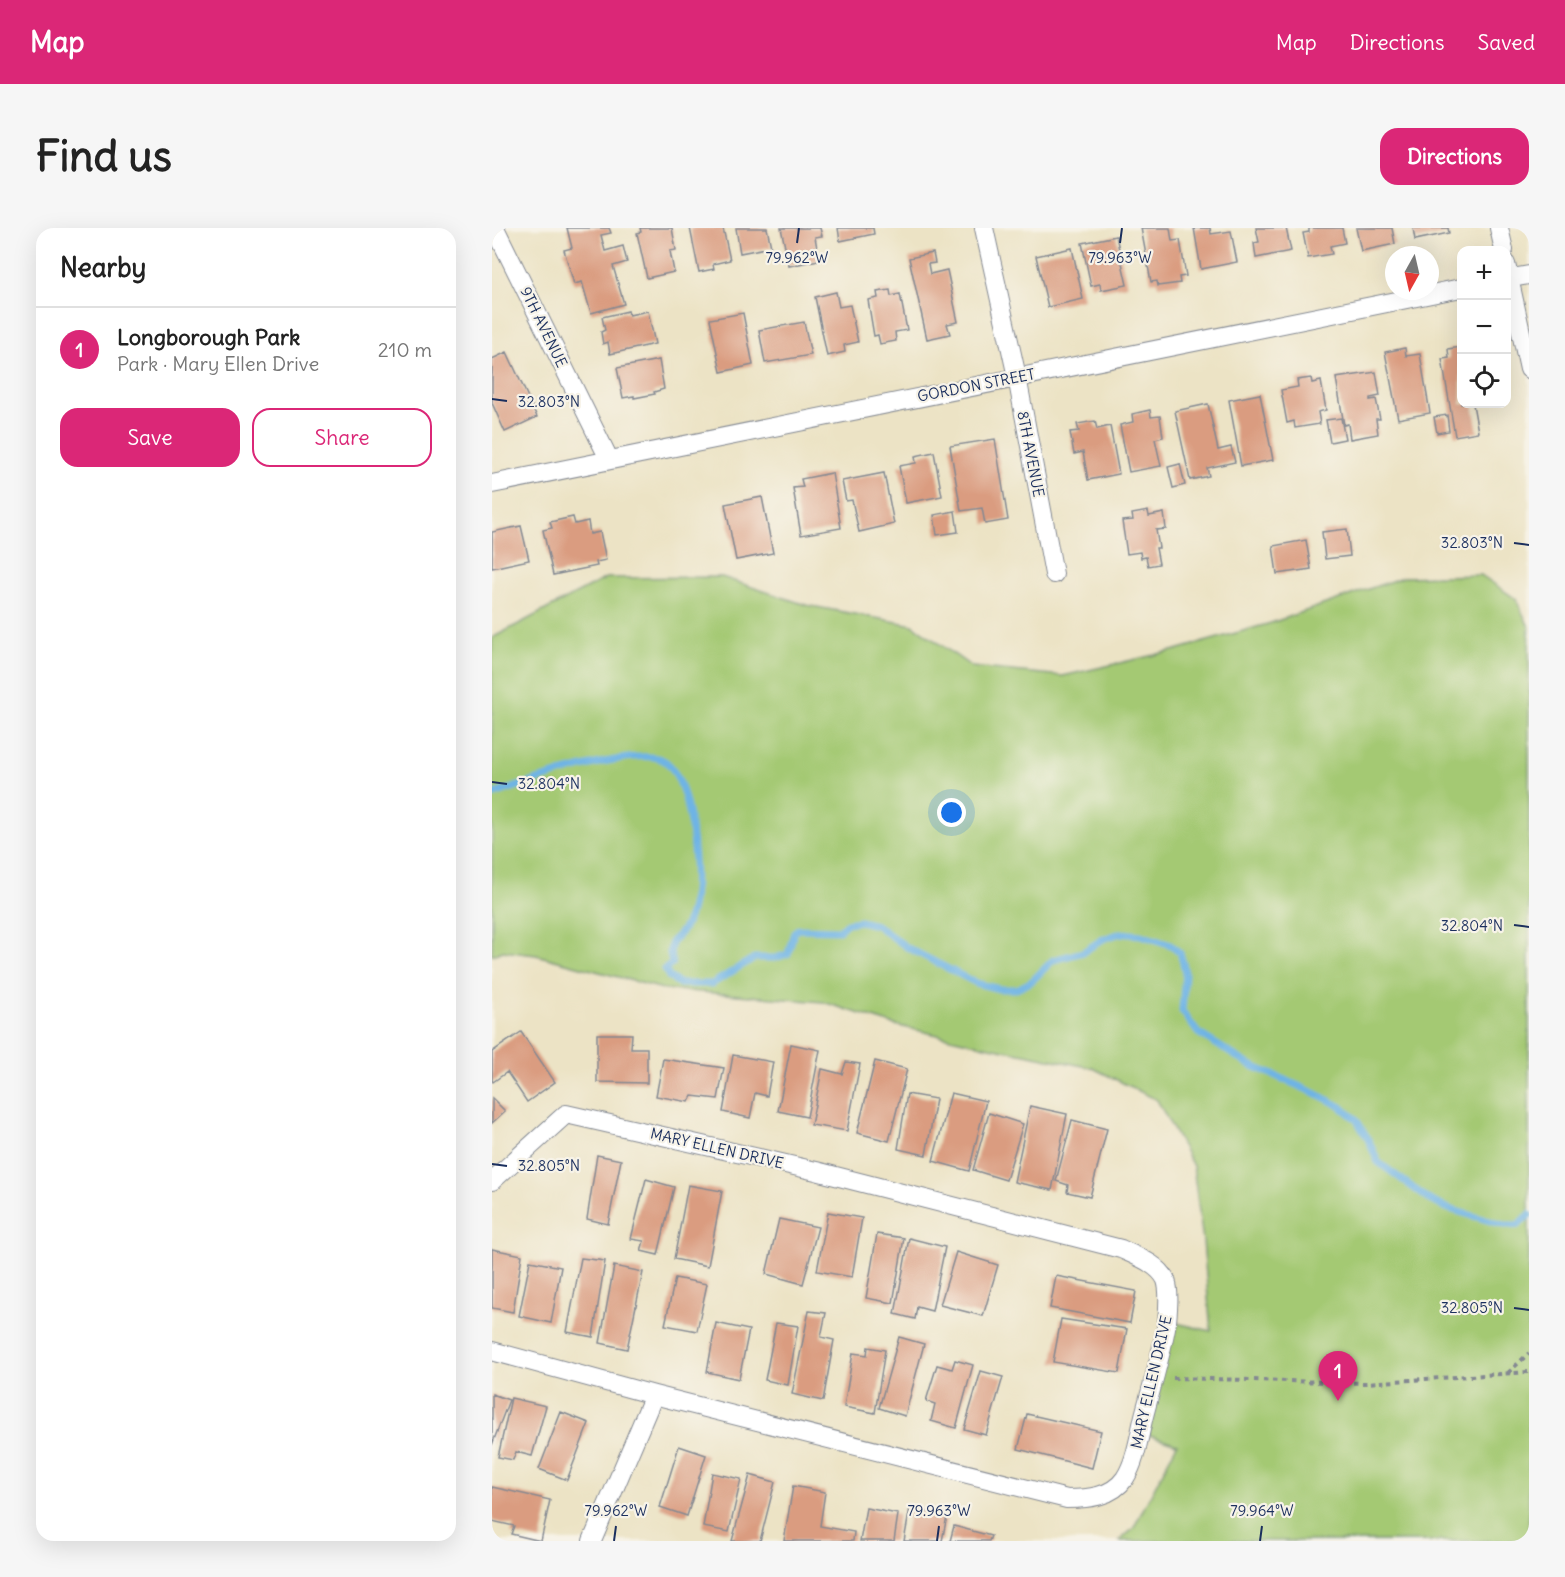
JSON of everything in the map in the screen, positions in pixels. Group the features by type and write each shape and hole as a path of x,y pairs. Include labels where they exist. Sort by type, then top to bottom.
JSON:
{"street":[{"name":"9TH AVENUE","path":"495,228 609,459"},
{"name":"8TH AVENUE","path":"984,228 1017,377 1054,574"},
{"path":"1499,228 1503,246"},
{"path":"1511,274 1529,275"},
{"name":"GORDON STREET","path":"492,484 1457,289"},
{"path":"1511,291 1529,369"},
{"name":"MARY ELLEN DRIVE","path":"492,1181 566,1114 816,1171 1121,1249 1145,1260 1165,1279 1168,1292 1167,1321 1134,1456 1125,1478 1111,1490 1092,1498 1067,1499 654,1395 492,1351"},
{"path":"592,1541 654,1395"}],"path":[{"path":"1508,1373 1529,1353"},
{"path":"1154,1377 1366,1383 1529,1372"}],"green space":[{"path":"1481,575 1516,599 1529,627 1529,1541 1119,1541 1133,1529 1177,1444 1140,1432 1167,1321 1211,1331 1203,1241 1193,1166 1157,1100 1093,1068 895,1025 823,1002 663,989 536,955 503,951 492,955 492,638 606,578 722,577 806,605 913,625 972,667 1063,676 1176,650 1271,623 1403,577"}],"building":[{"path":"567,228 609,228 611,233 601,235 605,251 623,246 627,262 613,266 624,304 591,313 582,282 574,284 564,250 572,248"},
{"path":"640,228 672,228 676,250 670,251 674,272 647,278 637,233 641,232"},
{"path":"690,228 723,228 730,260 713,264 714,269 699,272"},
{"path":"736,228 767,228 771,247 740,253"},
{"path":"781,228 820,228 822,236 815,237 819,260 789,266"},
{"path":"838,228 873,228 874,234 840,241"},
{"path":"1141,228 1170,228 1172,241 1180,240 1186,276 1179,277 1180,283 1158,286 1157,281 1151,282"},
{"path":"1194,228 1210,228 1211,234 1231,231 1237,262 1201,269"},
{"path":"1256,228 1286,228 1291,251 1256,258 1254,243 1259,242"},
{"path":"1309,228 1342,228 1345,243 1330,246 1332,254 1308,258 1303,233 1309,232"},
{"path":"1356,228 1392,228 1395,244 1361,251"},
{"path":"1413,228 1448,228 1449,233 1415,240"},
{"path":"1116,236 1127,285 1101,290 1100,284 1091,286 1082,243"},
{"path":"1072,248 1083,299 1048,307 1036,256"},
{"path":"933,253 935,263 928,264 930,274 947,270 958,322 947,324 950,334 927,339 909,258"},
{"path":"890,290 891,296 900,294 907,330 895,332 896,341 880,344 878,335 874,336 868,300 878,298 877,292"},
{"path":"836,292 839,307 850,305 858,342 844,345 845,352 827,356 815,297"},
{"path":"628,311 629,315 648,311 655,344 610,354 608,342 603,344 601,332 605,330 602,317"},
{"path":"743,313 753,365 721,372 710,319"},
{"path":"804,322 811,355 765,363 759,330"},
{"path":"1405,348 1406,356 1420,354 1430,413 1398,419 1385,352"},
{"path":"1457,348 1457,408 1474,408 1478,432 1455,436 1442,359 1449,358 1448,349"},
{"path":"507,352 537,417 505,432 492,403 492,359"},
{"path":"659,360 664,389 654,392 655,394 623,398 617,368"},
{"path":"1376,372 1380,396 1370,398 1370,400 1376,399 1380,419 1376,419 1378,434 1350,439 1348,424 1344,425 1336,378"},
{"path":"1311,378 1312,383 1321,381 1326,410 1318,412 1320,424 1295,428 1294,421 1287,423 1281,390 1298,387 1297,380"},
{"path":"1260,394 1273,460 1241,466 1229,400"},
{"path":"1208,404 1218,450 1231,447 1235,462 1207,468 1209,476 1190,480 1175,411"},
{"path":"1150,410 1151,417 1160,416 1163,437 1155,439 1161,466 1129,472 1120,425 1133,422 1132,414"},
{"path":"1447,415 1449,431 1437,433 1434,417"},
{"path":"1341,418 1345,439 1330,442 1326,420"},
{"path":"1095,421 1097,429 1110,426 1119,474 1088,480 1083,452 1074,454 1070,432 1079,431 1077,424"},
{"path":"995,439 1008,520 985,524 982,508 961,511 950,446"},
{"path":"934,452 942,496 906,503 899,466 916,463 915,456"},
{"path":"1180,464 1185,485 1173,488 1168,467"},
{"path":"832,473 841,528 801,535 793,488 803,487 801,479"},
{"path":"884,473 894,524 859,532 852,500 846,501 842,481"},
{"path":"762,497 773,553 736,560 725,504"},
{"path":"955,511 958,532 937,535 934,515"},
{"path":"1148,511 1149,516 1164,513 1166,529 1156,530 1159,564 1148,566 1146,557 1141,558 1140,552 1127,554 1122,521 1133,520 1132,514"},
{"path":"573,517 575,524 588,521 590,534 600,532 606,560 596,562 597,566 553,575 543,530 552,528 550,522"},
{"path":"521,526 529,560 492,568 492,532"},
{"path":"1347,529 1350,556 1325,559 1322,532"},
{"path":"1306,540 1311,569 1277,574 1273,546"},
{"path":"521,1032 555,1082 527,1102 507,1072 493,1082 492,1080 492,1052"},
{"path":"597,1034 632,1034 631,1048 647,1048 647,1083 597,1082"},
{"path":"791,1044 820,1050 807,1117 778,1111"},
{"path":"733,1055 773,1062 767,1096 755,1093 750,1118 723,1112"},
{"path":"663,1059 724,1068 718,1099 692,1096 689,1102 656,1096"},
{"path":"875,1061 907,1069 889,1141 857,1133"},
{"path":"846,1062 860,1064 847,1131 811,1125 822,1069 842,1074"},
{"path":"951,1093 986,1101 969,1171 933,1161"},
{"path":"907,1094 936,1099 926,1155 898,1149"},
{"path":"492,1098 505,1111 492,1123"},
{"path":"1030,1106 1067,1114 1052,1190 1014,1182"},
{"path":"989,1113 1023,1124 1006,1180 973,1170"},
{"path":"1072,1120 1107,1129 1090,1197 1067,1192 1068,1185 1056,1181"},
{"path":"597,1155 621,1160 608,1224 587,1219"},
{"path":"646,1179 674,1187 658,1255 641,1251 644,1241 631,1239"},
{"path":"688,1185 722,1191 708,1266 674,1259"},
{"path":"828,1212 862,1218 852,1277 817,1271"},
{"path":"779,1219 818,1227 803,1284 766,1274"},
{"path":"877,1234 904,1238 893,1303 866,1298"},
{"path":"909,1238 945,1247 932,1311 917,1307 915,1319 895,1314"},
{"path":"492,1249 522,1255 513,1312 492,1308"},
{"path":"956,1252 998,1265 983,1316 940,1305"},
{"path":"581,1258 605,1261 593,1337 567,1332"},
{"path":"530,1261 561,1267 551,1323 519,1316"},
{"path":"614,1266 643,1272 627,1349 600,1343"},
{"path":"1056,1276 1136,1291 1130,1323 1050,1308"},
{"path":"675,1278 707,1284 697,1331 665,1325"},
{"path":"809,1311 826,1313 821,1337 834,1340 823,1401 792,1394"},
{"path":"1061,1319 1127,1329 1119,1373 1053,1362"},
{"path":"716,1323 749,1330 739,1379 707,1372"},
{"path":"776,1323 798,1326 788,1385 765,1380"},
{"path":"899,1337 924,1344 905,1416 879,1408"},
{"path":"868,1347 885,1350 875,1413 844,1407 853,1353 867,1355"},
{"path":"955,1360 973,1365 956,1428 931,1421 935,1404 926,1401 937,1365 952,1369"},
{"path":"981,1371 1003,1377 986,1435 964,1429"},
{"path":"492,1394 509,1400 492,1445"},
{"path":"511,1398 546,1406 532,1456 516,1452 513,1460 498,1457"},
{"path":"561,1412 589,1423 567,1480 539,1469"},
{"path":"1027,1414 1101,1431 1092,1468 1018,1449"},
{"path":"679,1446 706,1455 687,1516 660,1507"},
{"path":"712,1473 741,1479 729,1532 703,1527"},
{"path":"750,1475 775,1482 760,1541 732,1541"},
{"path":"793,1486 825,1492 820,1526 854,1532 853,1541 784,1541"},
{"path":"492,1487 550,1500 541,1541 511,1534 514,1526 492,1521"},
{"path":"866,1508 898,1514 894,1541 860,1541"},
{"path":"910,1508 947,1516 942,1541 904,1541"},
{"path":"954,1526 991,1536 989,1541 950,1541"}],"waterway":[{"path":"492,795 577,768 626,758 661,759 671,767 679,781 690,820 695,879 691,913 682,931 672,941 670,952 672,964 665,969 669,977 680,984 712,984 754,958 775,958 788,954 794,932 798,929 839,930 847,923 860,921 876,925 908,948 976,983 999,989 1017,989 1032,981 1053,960 1083,952 1103,939 1121,933 1141,935 1171,945 1180,953 1185,973 1182,1011 1198,1033 1248,1064 1340,1106 1356,1119 1378,1162 1431,1201 1449,1209 1504,1225 1518,1225 1529,1215"}],"place":[{"name":"Longborough Park","path":"1338,1401"}]}
